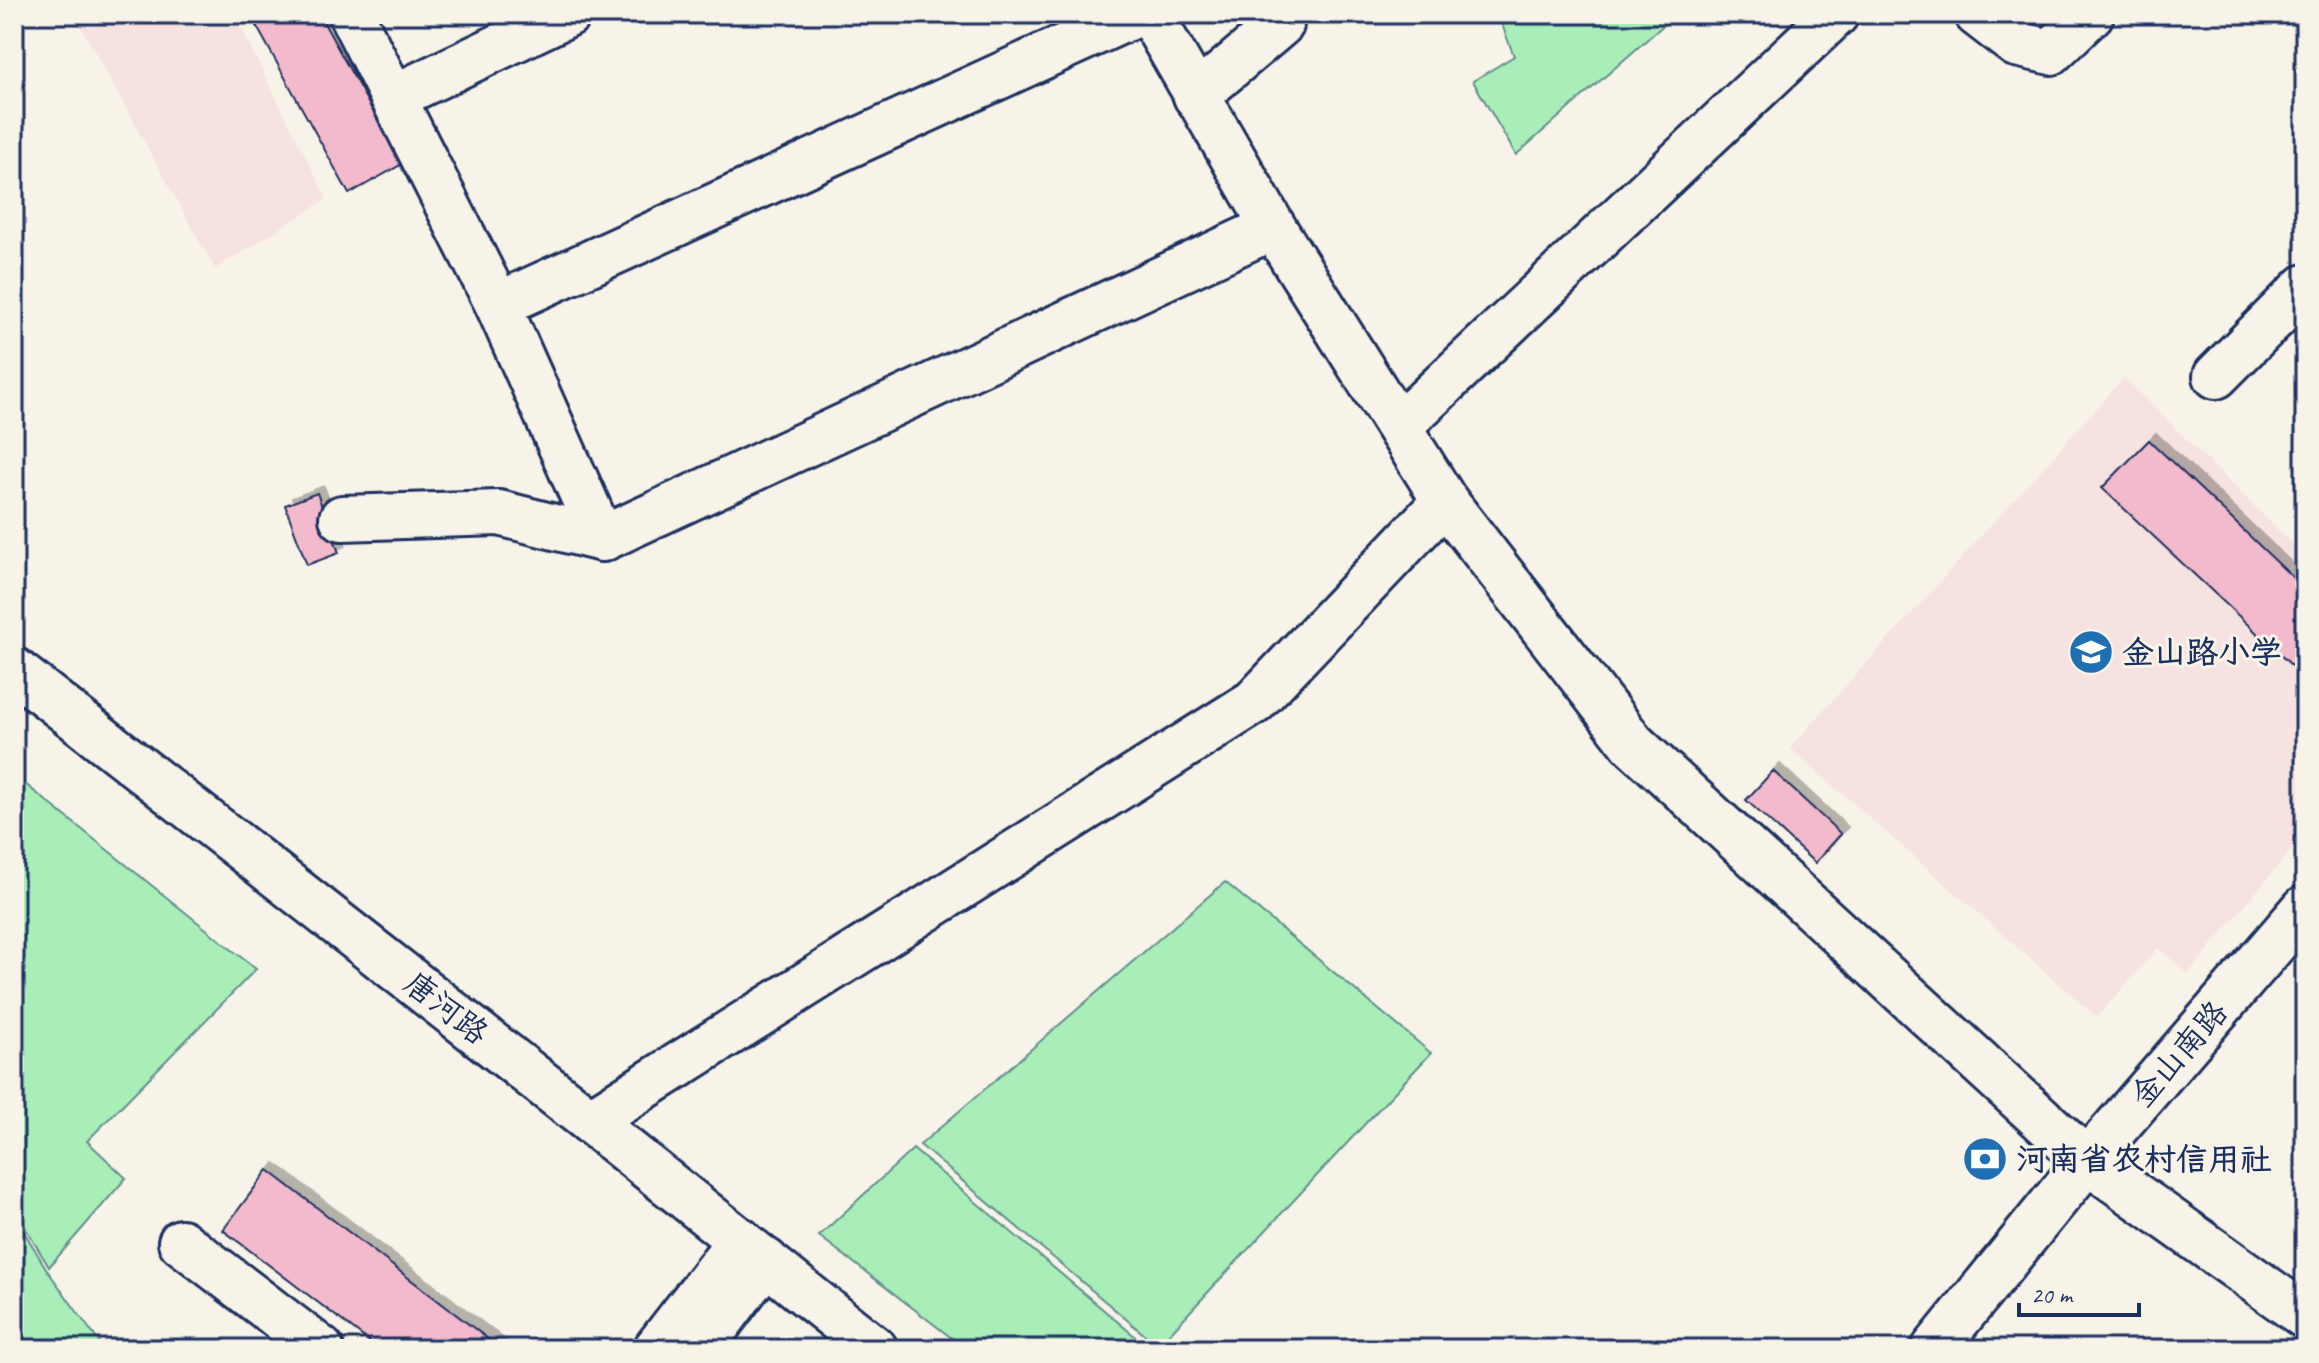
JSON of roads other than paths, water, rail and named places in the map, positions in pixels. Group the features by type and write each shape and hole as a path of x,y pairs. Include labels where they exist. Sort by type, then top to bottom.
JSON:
{"street":[{"path":"351,14 498,305 602,539"},
{"path":"394,97 568,14"},
{"path":"498,305 1136,14"},
{"path":"1150,14 1273,227 1445,501 1633,744 2087,1161 2305,1316"},
{"path":"1196,96 1281,24 1280,14"},
{"path":"1399,426 1836,14"},
{"path":"1977,14 2016,44 2051,52 2091,14"},
{"path":"342,518 499,513 602,539 1273,227"},
{"path":"2216,376 2305,287"},
{"path":"590,1121 1254,702 1445,501"},
{"name":"唐河路","path":"14,670 590,1121 875,1349"},
{"name":"金山南路","path":"1934,1349 2087,1161 2305,908"},
{"path":"181,1242 321,1349"},
{"path":"656,1349 753,1251"},
{"path":"700,1349 753,1251"}],"place":[{"name":"金山路小学","path":"2091,652"},
{"name":"河南省农村信用社","path":"1985,1159"}]}
